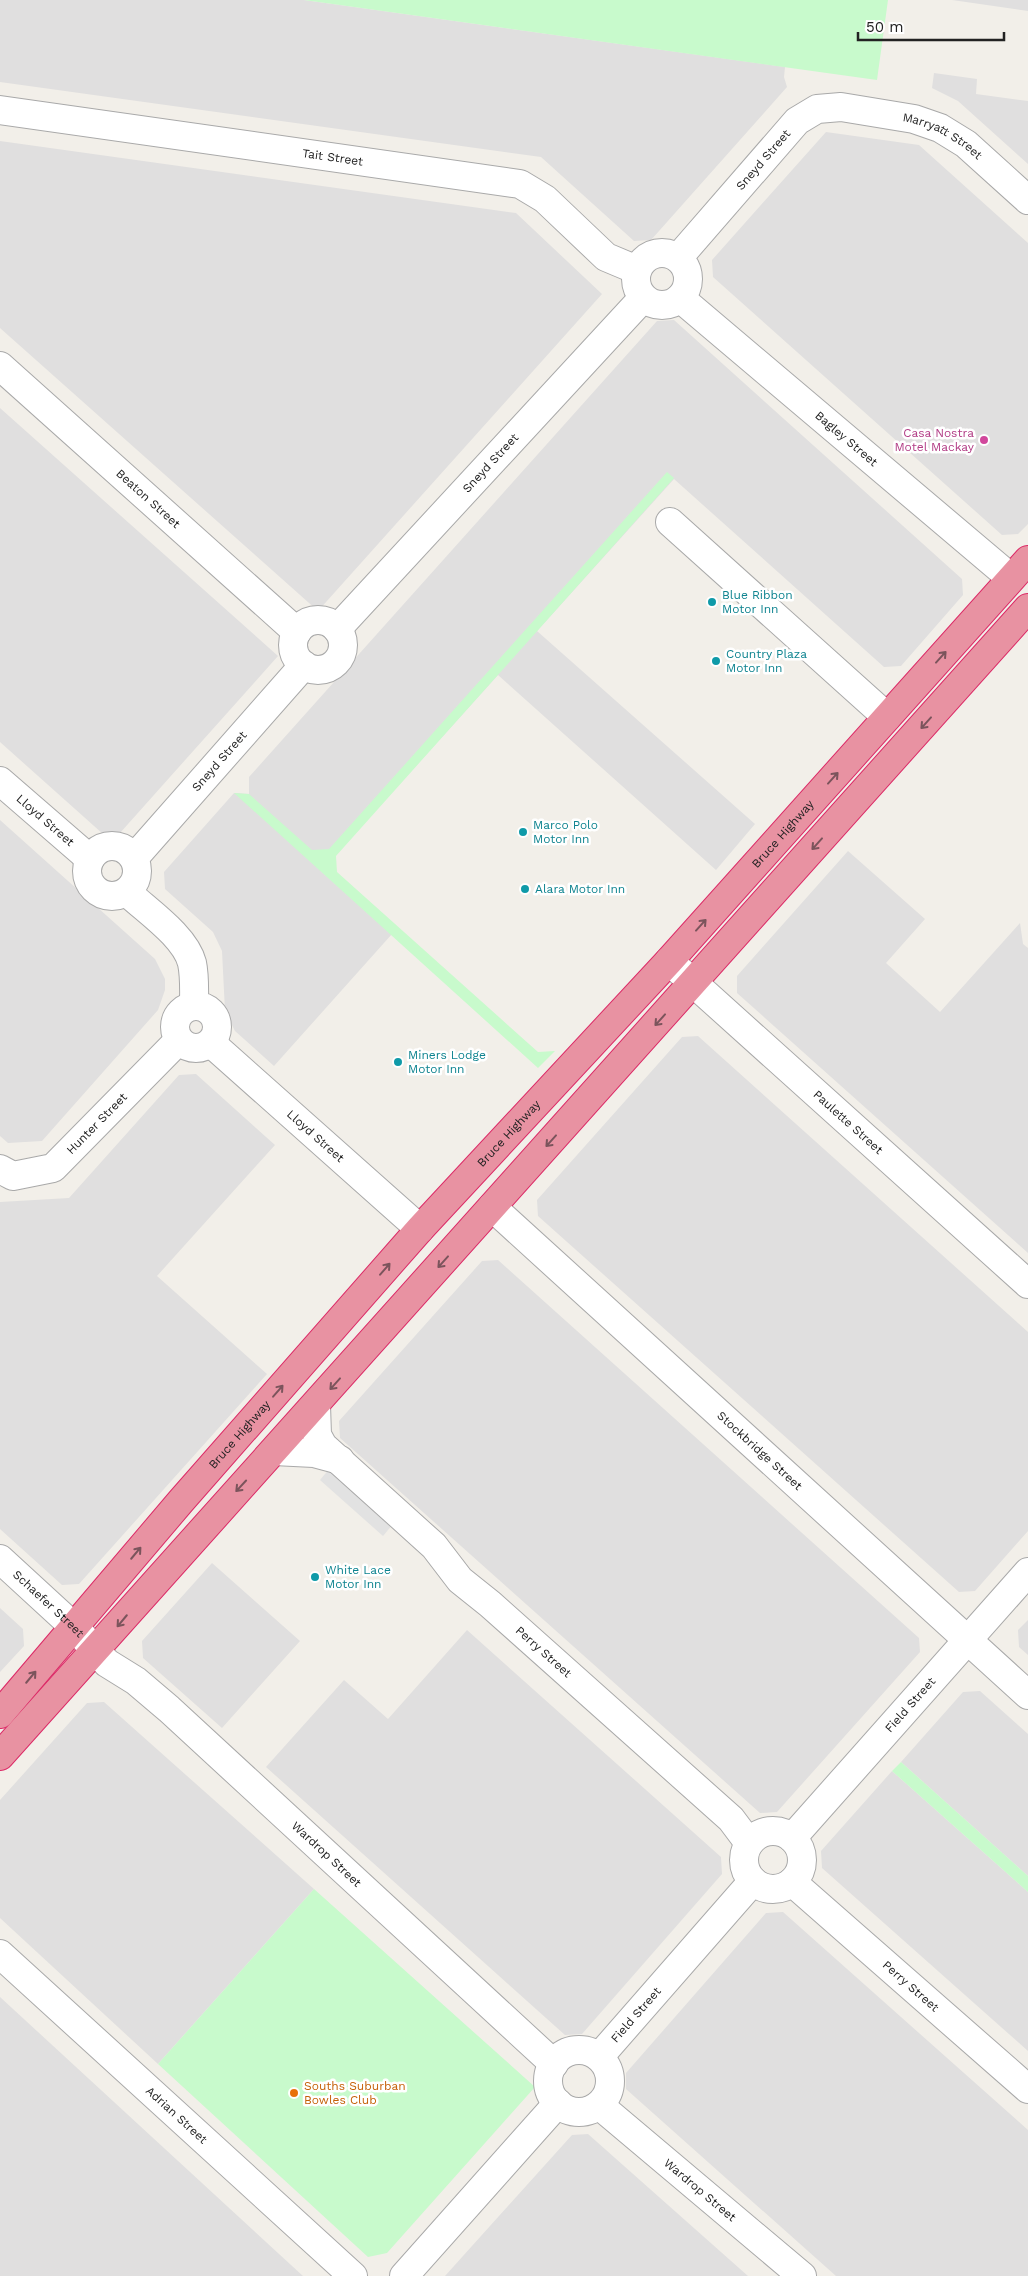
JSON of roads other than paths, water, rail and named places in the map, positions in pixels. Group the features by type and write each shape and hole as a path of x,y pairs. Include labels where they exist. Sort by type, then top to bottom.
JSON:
{"highway":[{"name":"Bruce Highway","path":"0,1714 181,1501 420,1229 669,961 1023,566"},
{"path":"0,1756 97,1650 173,1561 316,1405 1028,608"}],"street":[{"name":"Marryatt Street","path":"842,107 914,119 940,128 966,144 1028,200"},
{"name":"Sneyd Street","path":"678,258 797,121 817,109 842,107"},
{"name":"Tait Street","path":"0,110 520,184 545,199 606,257 637,270"},
{"path":"670,253 678,258 687,270 689,279 687,288 680,298 670,304 652,303 643,298 637,289 637,270 644,259 651,254 670,253"},
{"name":"Sneyd Street","path":"337,629 643,298"},
{"name":"Bagley Street","path":"680,298 1023,566"},
{"name":"Beaton Street","path":"0,366 297,632"},
{"path":"670,522 887,717"},
{"path":"314,620 331,623 337,629 343,646 336,662 327,668 319,670 304,665 296,656 293,648 297,632 314,620"},
{"name":"Sneyd Street","path":"134,858 304,665"},
{"name":"Lloyd Street","path":"0,781 90,859"},
{"path":"108,846 120,847 134,858 138,871 137,879 127,892 109,897 95,891 87,876 90,859 96,852 108,846"},
{"path":"127,892 178,939 186,949 192,963 194,1006"},
{"name":"Paulette Street","path":"669,961 692,984 1028,1284"},
{"path":"194,1006 208,1009 217,1022 218,1029 211,1043 198,1048 191,1048 179,1040 175,1026 177,1019 186,1009 194,1006"},
{"name":"Hunter Street","path":"0,1169 13,1176 52,1168 179,1040"},
{"name":"Lloyd Street","path":"211,1043 420,1229"},
{"name":"Stockbridge Street","path":"492,1207 1028,1695"},
{"name":"Perry Street","path":"316,1405 317,1435 323,1446 434,1546 460,1580 490,1604 731,1818 749,1844"},
{"name":"Perry Street","path":"274,1451 305,1452 340,1460"},
{"name":"Schaefer Street","path":"0,1559 97,1650"},
{"name":"Field Street","path":"792,1838 1028,1572"},
{"name":"Wardrop Street","path":"97,1650 108,1663 136,1682 169,1709 554,2064"},
{"path":"783,1832 792,1838 801,1851 800,1871 792,1882 772,1889 762,1887 753,1881 746,1871 744,1861 749,1844 761,1833 783,1832"},
{"name":"Field Street","path":"599,2057 753,1881"},
{"name":"Perry Street","path":"792,1882 1028,2089"},
{"name":"Adrian Street","path":"0,1954 353,2276"},
{"path":"579,2050 599,2057 609,2071 610,2082 608,2092 599,2105 579,2112 568,2110 558,2103 551,2093 548,2082 554,2064 567,2053 579,2050"},
{"path":"404,2276 558,2103"},
{"name":"Wardrop Street","path":"599,2105 802,2276"}],"place":[{"name":"Casa Nostra Motel Mackay","path":"984,440"},
{"name":"Blue Ribbon Motor Inn","path":"712,602"},
{"name":"Country Plaza Motor Inn","path":"716,661"},
{"name":"Marco Polo Motor Inn","path":"523,832"},
{"name":"Alara Motor Inn","path":"525,889"},
{"name":"Miners Lodge Motor Inn","path":"398,1062"},
{"name":"White Lace Motor Inn","path":"315,1577"},
{"name":"Souths Suburban Bowles Club","path":"294,2093"}]}
